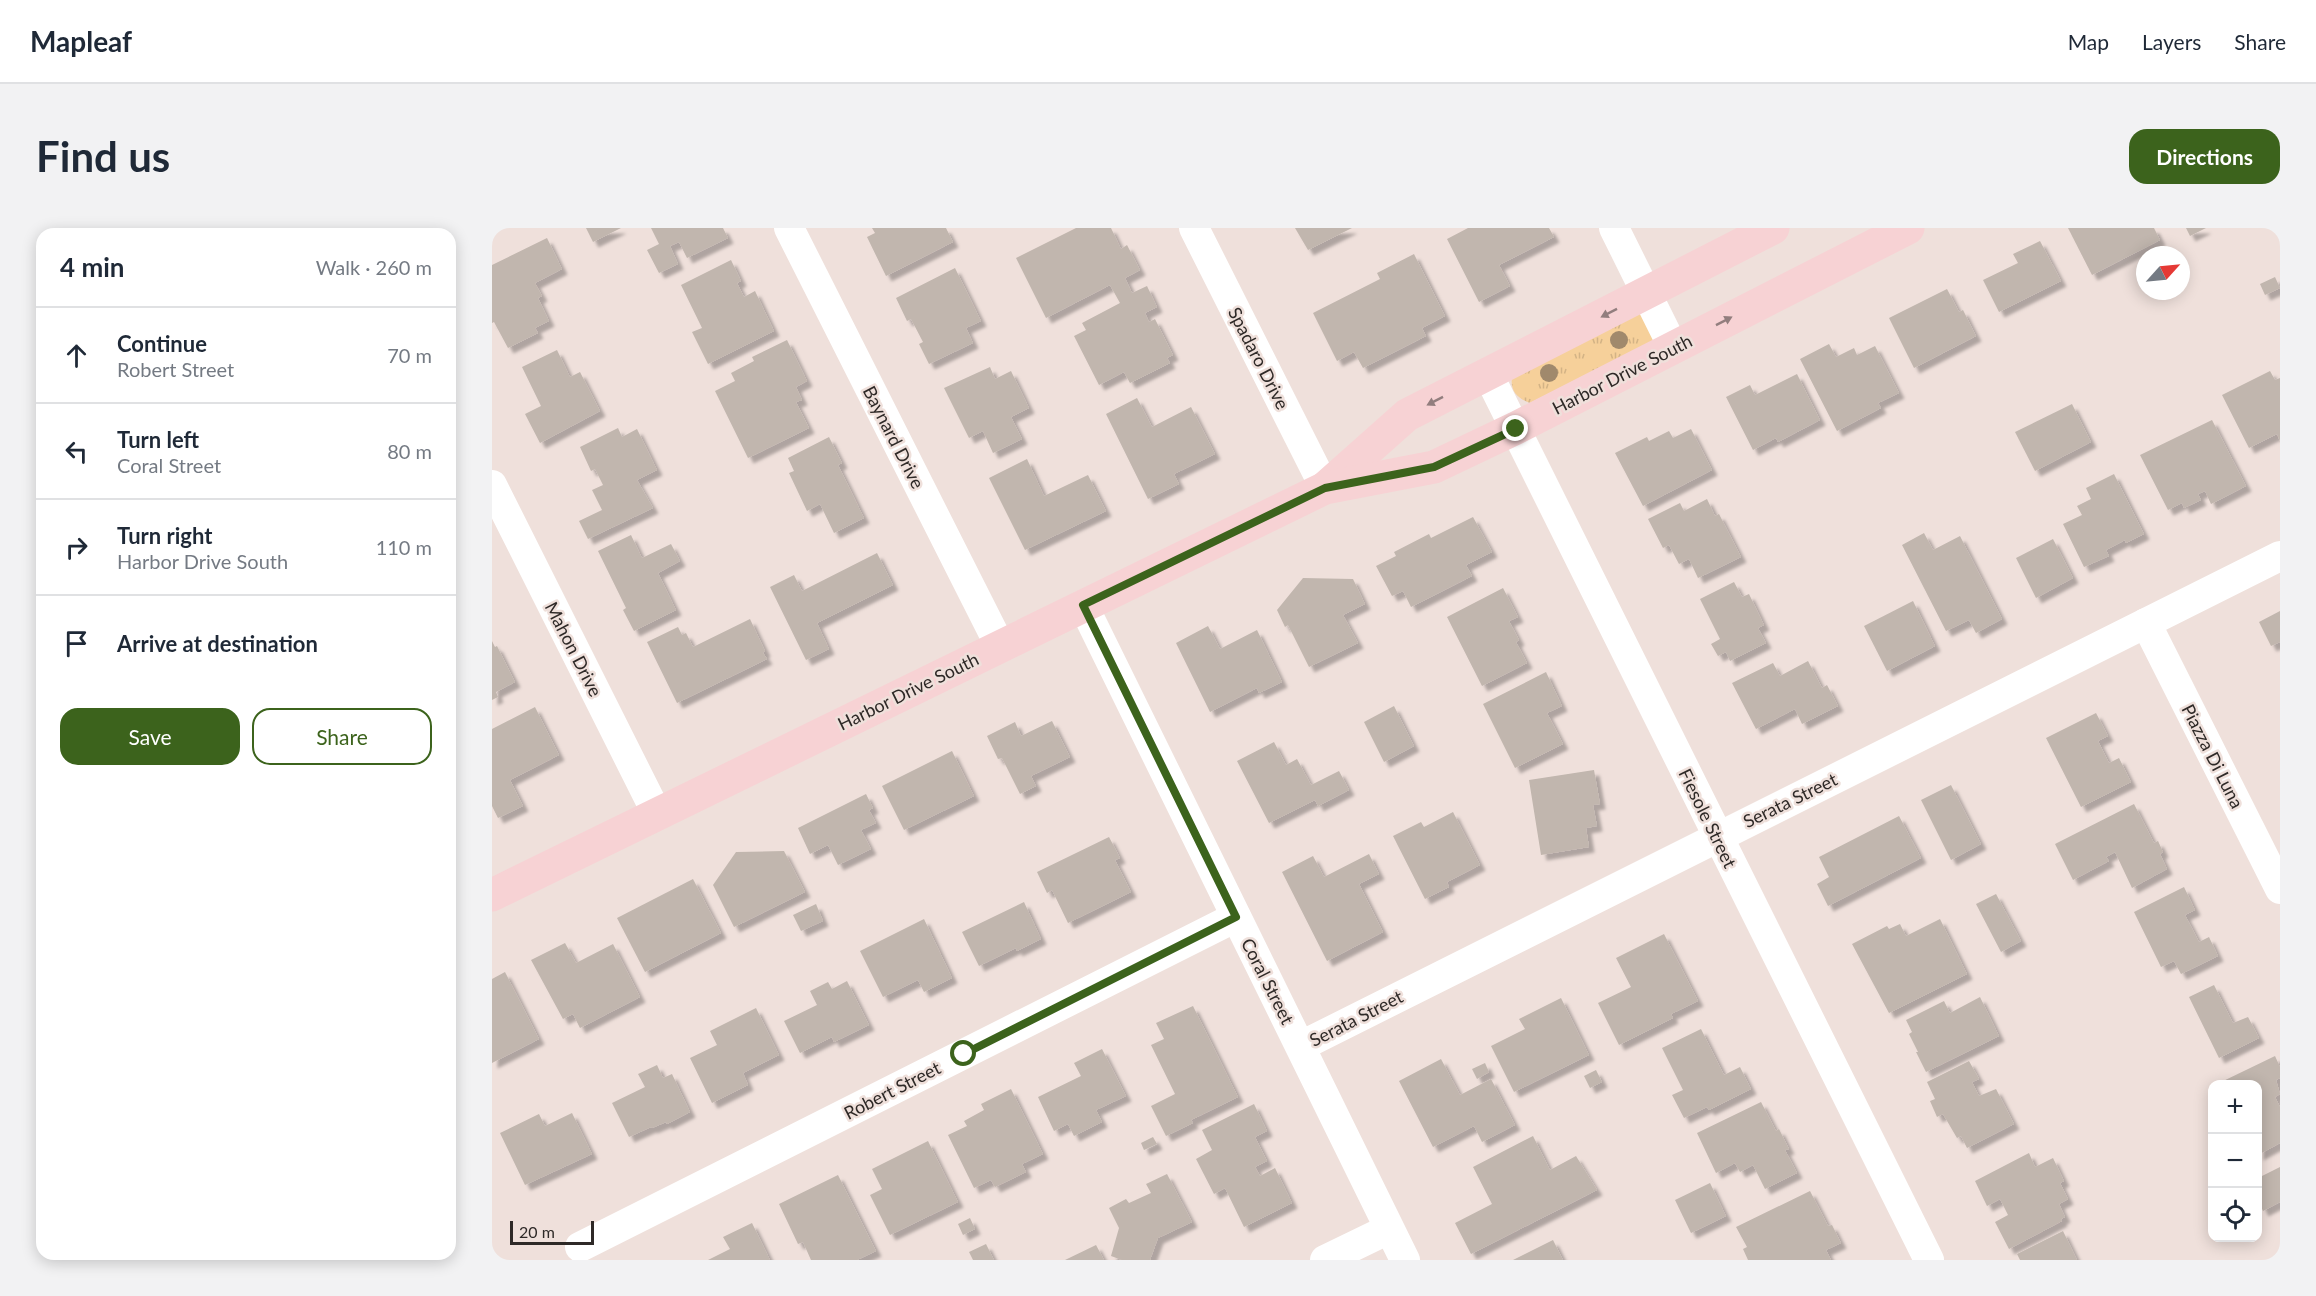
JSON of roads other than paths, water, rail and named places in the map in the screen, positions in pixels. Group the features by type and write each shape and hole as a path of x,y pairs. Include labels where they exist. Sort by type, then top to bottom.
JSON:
{"street":[{"name":"Baynard Drive","path":"789,228 1000,646"},
{"name":"Spadaro Drive","path":"1194,228 1325,488"},
{"path":"1614,228 1673,347"},
{"name":"Harbor Drive South","path":"1325,488 1407,415 1773,228"},
{"name":"Harbor Drive South","path":"492,895 1325,488 1434,467 1516,429 1908,228"},
{"name":"Fiesole Street","path":"1488,374 1929,1260"},
{"name":"Mahon Drive","path":"492,484 657,814"},
{"name":"Serata Street","path":"1301,1046 2280,556"},
{"name":"Coral Street","path":"1083,605 1405,1260"},
{"name":"Piazza Di Luna","path":"2146,623 2280,889"},
{"name":"Robert Street","path":"580,1247 1236,917"},
{"path":"1325,1260 1389,1229"}]}
